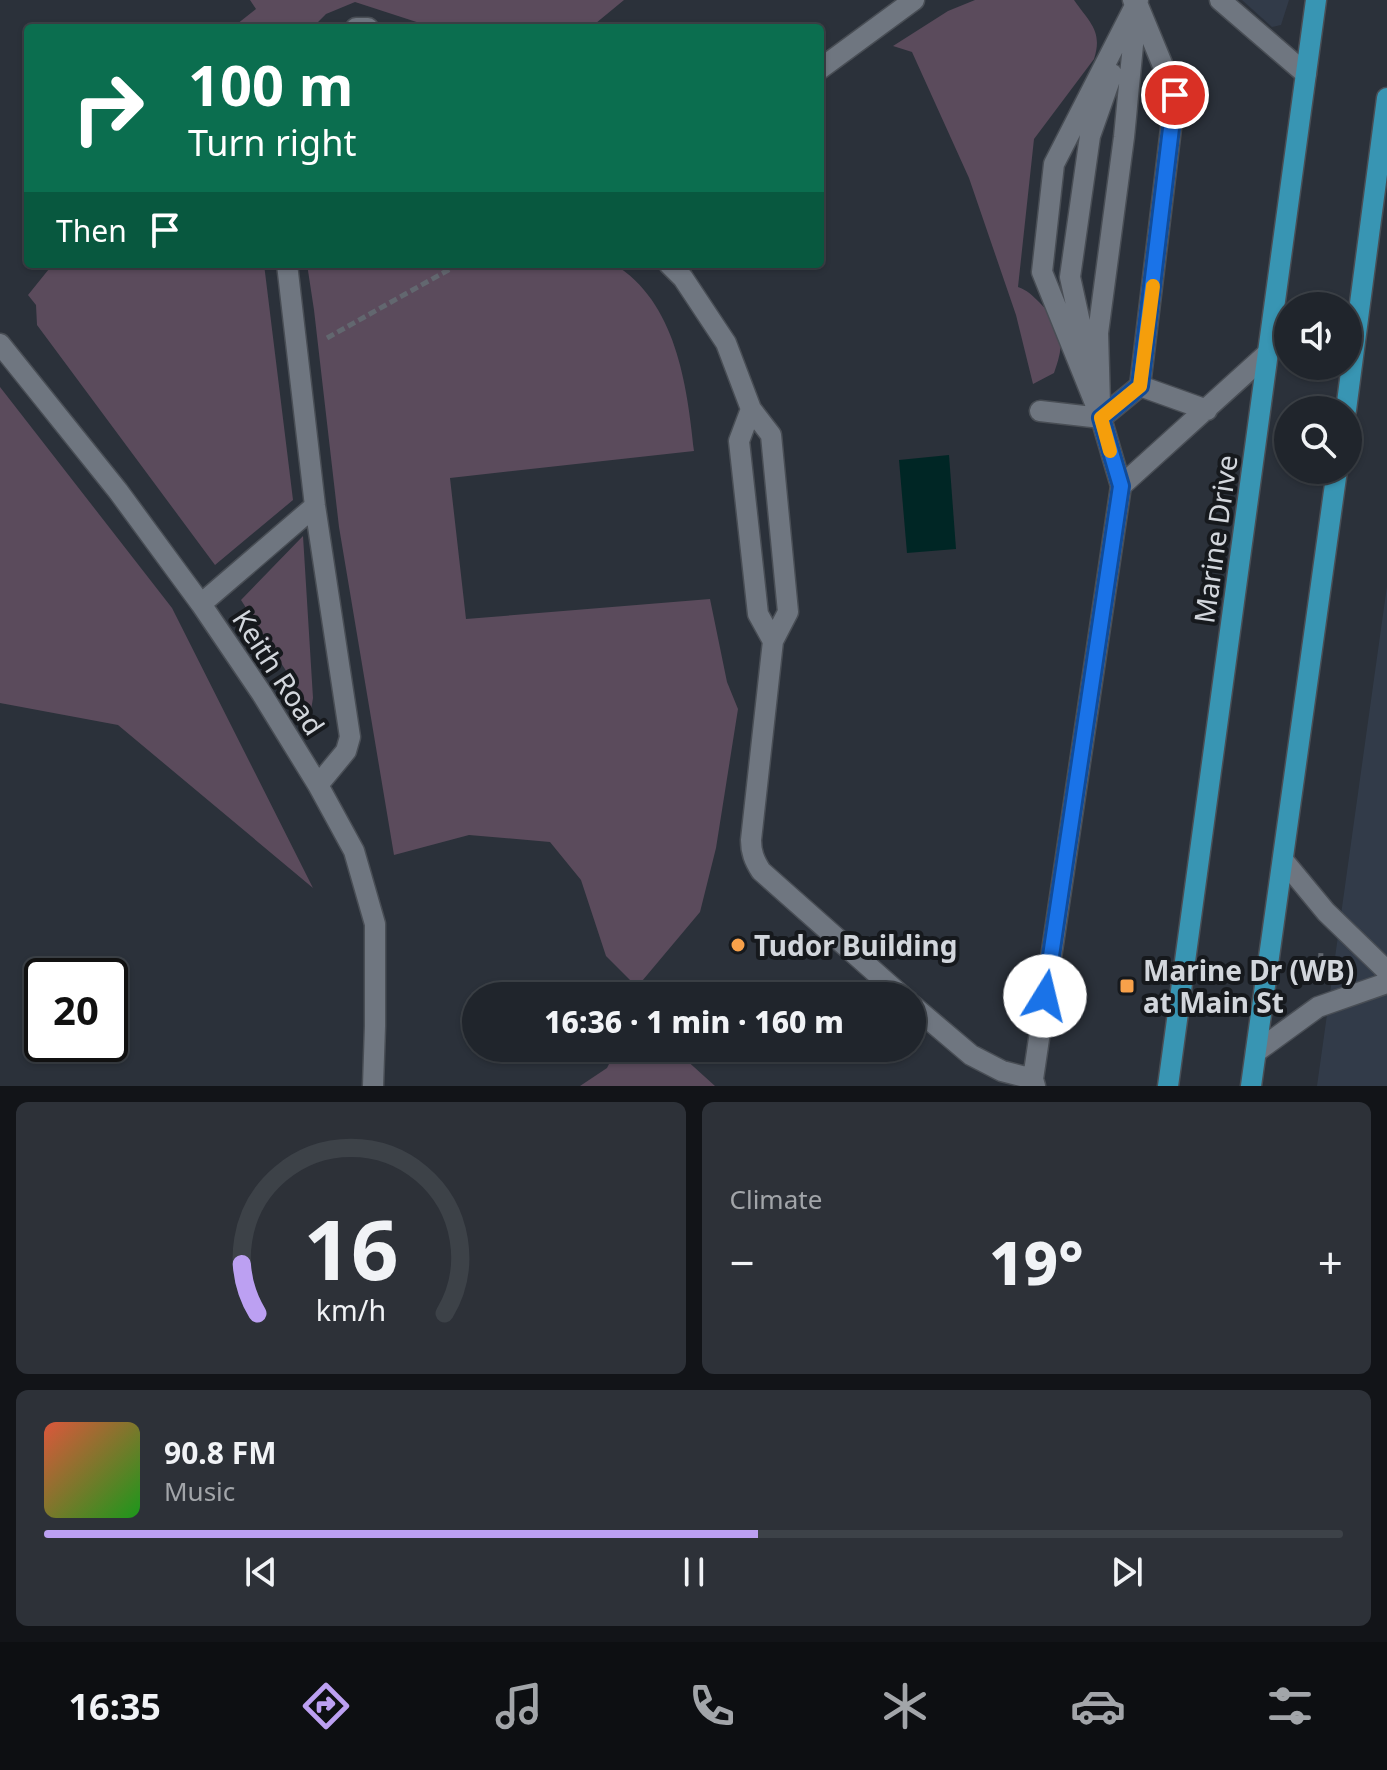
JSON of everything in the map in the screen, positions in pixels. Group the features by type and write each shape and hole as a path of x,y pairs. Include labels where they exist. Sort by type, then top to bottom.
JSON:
{"main road":[{"name":"Marine Drive","path":"1168,1086 1316,0"},
{"path":"1348,396 1387,98"},
{"path":"1251,1086 1335,484"}],"street":[{"path":"824,66 914,0"},
{"path":"1220,0 1306,74"},
{"path":"1040,411 1101,418 1140,386 1175,95 1136,1"},
{"path":"1101,418 1098,333 1124,137 1136,1"},
{"path":"926,1017 971,1055 1002,1071 1034,1082 1121,486 1101,418 1070,277 1090,136 1136,1"},
{"path":"1101,418 1042,272 1054,164 1136,1"},
{"path":"287,268 315,506 350,737 346,751 318,785"},
{"path":"673,268 726,343 751,409 771,435 788,612 773,641 751,840 754,861 761,871 886,982"},
{"name":"Keith Road","path":"0,344 118,491 201,604 262,694 354,851 375,924 373,1086"},
{"path":"1121,486 1268,353"},
{"path":"1140,386 1207,410"},
{"path":"751,409 739,441 758,614 773,641"},
{"path":"201,604 315,506"},
{"path":"1283,860 1326,912 1387,971"},
{"path":"1256,1052 1318,1007 1387,983"}],"path":[{"path":"296,355 452,268"},
{"path":"1320,981 1322,938"}],"shaded area":[{"path":"250,0 624,0 595,24 423,24 355,2 326,14 316,24 237,24 256,9"},
{"path":"975,0 1074,0 1096,34 1094,59 1034,139 1018,287 1047,311 1057,326 1061,342 1054,373 1033,384 1016,315 969,178 912,52 893,46 948,11"},
{"path":"1242,0 1289,0 1281,25 1272,27"},
{"path":"50,268 264,268 293,500 215,565 37,325 36,305 28,295"},
{"path":"308,268 619,268 635,280 652,300 665,322 682,372 694,451 450,478 466,619 710,599 727,682 738,709 716,848 700,912 641,982 632,982 606,956 581,880 550,842 469,835 394,855 339,527"},
{"path":"0,387 172,608 313,888 118,725 0,703"},
{"path":"949,455 956,549 907,553 899,460"},
{"path":"303,536 313,698 311,710 241,600"},
{"path":"1387,586 1387,1086 1317,1086"},
{"path":"610,1062 688,1062 715,1086 580,1086 607,1068"}],"slow traffic":[{"path":"1110,451 1101,418 1140,386 1153,286"}],"place":[{"name":"Tudor Building","path":"738,945"},
{"name":"Marine Dr (WB) at Main St","path":"1127,986"}],"route":[{"path":"1045,996 1121,486 1101,418 1140,386 1175,95"}]}
